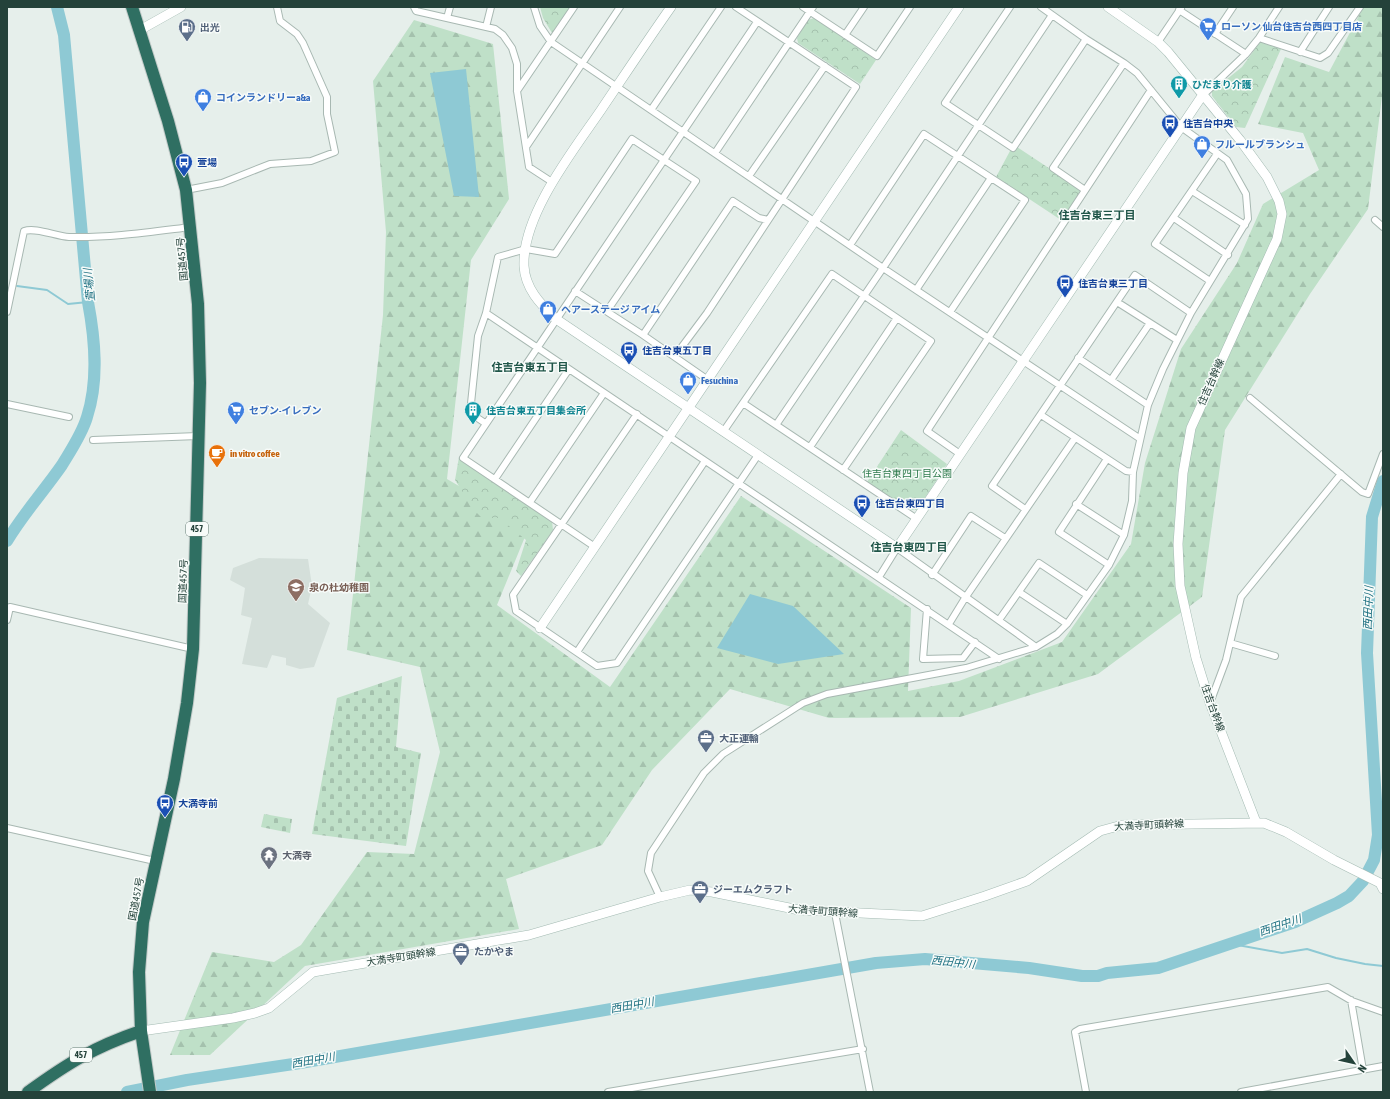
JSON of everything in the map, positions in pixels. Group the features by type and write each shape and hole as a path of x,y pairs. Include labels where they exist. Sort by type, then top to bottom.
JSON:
{"highway":[{"name":"国道457号","path":"132,7 168,121 186,190 198,304 200,383 192,649 187,703 174,779 143,922 139,972 140,1030"},
{"name":"457","path":"28,1092 82,1055 116,1039 140,1030 150,1092"}],"street":[{"path":"140,30 182,7"},
{"path":"186,190 222,183 270,164 311,160 335,152 327,114 327,97 303,43 297,34 280,21 277,7"},
{"path":"414,7 416,11 499,31 512,48 516,64 517,91 530,167 552,182"},
{"path":"448,18 450,7"},
{"path":"486,27 490,7"},
{"path":"534,7 540,26 551,42 883,268 1139,438"},
{"path":"517,91 574,7"},
{"path":"526,147 620,7"},
{"path":"671,7 552,182 529,231 526,249 524,264 529,285 534,296 556,319 897,548 932,575 999,620 1036,648"},
{"path":"651,110 721,7"},
{"path":"675,356 706,313 856,87 736,7"},
{"path":"803,7 811,9 845,35 877,56 910,7"},
{"path":"845,35 864,7"},
{"path":"540,628 959,7"},
{"path":"1010,7 944,102 978,126 1014,148 1086,39"},
{"path":"660,897 648,871 651,853 704,773 723,754 803,703 827,694 966,668 1036,648 1057,634 1066,624 1108,565 1124,535 1132,501 1133,472 1139,438 1148,405 1177,340 1191,313 1228,255 1245,225 1249,214 1246,194 1227,160 1181,127 1151,90 1124,63 1086,39 1041,7"},
{"name":"住吉台幹線","path":"1108,7 1158,42 1259,164 1274,189 1282,214 1277,239 1201,402 1191,428 1186,454 1178,544 1180,586 1194,651 1210,703 1256,822"},
{"path":"1215,34 1233,7"},
{"path":"879,578 897,548 1022,360 1202,96 1246,54 1259,38 1279,7"},
{"path":"1300,52 1329,7"},
{"path":"1259,38 1317,57 1324,57 1360,7"},
{"path":"715,153 811,9"},
{"path":"1158,42 1180,9 1246,54"},
{"path":"776,425 883,268 1052,14"},
{"path":"595,547 463,458 485,423 757,22"},
{"path":"1085,190 1053,168 1124,63"},
{"path":"749,176 825,66"},
{"path":"960,454 927,431 987,337 1151,90"},
{"path":"850,245 924,134 1025,200 950,312"},
{"path":"485,423 470,413 478,336 486,314 498,256 526,249 555,254 632,139 696,181 607,311"},
{"path":"1210,281 1155,244 1217,154"},
{"path":"916,290 991,178"},
{"path":"1192,191 1245,225"},
{"path":"643,335 733,201 758,218 768,220"},
{"path":"1174,218 1228,255"},
{"path":"1375,220 1383,227"},
{"path":"7,312 24,231 31,229 50,235 95,237 191,227"},
{"path":"723,432 832,274 931,341 843,470"},
{"path":"1025,509 992,486 1135,275 1191,313"},
{"path":"575,291 675,356 708,380"},
{"path":"1117,302 1177,340"},
{"path":"486,314 537,346 604,393 999,659"},
{"path":"810,447 897,318"},
{"path":"1112,380 1150,323"},
{"path":"1078,358 1148,405"},
{"path":"495,479 570,369"},
{"path":"530,502 604,393"},
{"path":"1250,398 1341,474 1368,494 1383,454"},
{"path":"7,404 69,417"},
{"path":"743,404 917,519"},
{"path":"637,414 513,595 516,611 597,666 617,663 758,455"},
{"path":"1041,415 1107,460 1126,471 1133,472"},
{"path":"93,440 198,436"},
{"path":"949,624 1005,538 1075,438"},
{"path":"1107,460 1076,504 1059,532 1108,565"},
{"path":"577,652 705,461"},
{"path":"1210,703 1230,643 1241,597 1341,474"},
{"path":"1076,504 1124,535"},
{"path":"932,575 971,516 1005,538"},
{"path":"999,620 1039,564 1087,595"},
{"path":"1019,592 1066,624"},
{"path":"7,620 10,607 192,649"},
{"path":"926,609 923,659 963,658 975,642"},
{"path":"1230,643 1275,656"},
{"name":"大満寺町頭幹線","path":"140,1030 255,1014 269,1008 313,972 529,935 660,897 699,890 786,909 835,913 914,916 933,913 1027,880 1100,831 1111,827 1146,824 1264,823 1286,832 1354,871 1380,882"},
{"path":"7,828 155,861"},
{"path":"835,913 842,954 863,1049 870,1092"},
{"path":"1086,1092 1075,1032 1078,1030 1328,987 1351,1000 1383,1012"},
{"path":"1351,1000 1362,1070"},
{"path":"608,1092 639,1089 863,1049"},
{"path":"1241,1092 1383,1066"}],"shaded area":[{"path":"259,558 308,559 312,586 308,604 330,623 314,667 300,669 286,665 286,658 272,655 267,668 242,664 252,618 241,615 245,588 230,580 233,568"}],"green space":[{"path":"540,7 570,7 552,33 543,18"},
{"path":"1362,7 1383,7 1383,88 1368,209 1310,294 1225,430 1202,597 1098,674 960,717 829,718 730,689 652,770 602,845 506,879 519,929 305,966 210,1055 170,1055 212,952 274,962 301,945 367,852 414,854 440,752 420,667 347,650 383,315 386,232 373,81 414,20 493,44 509,199 471,260 447,479 529,527 497,605 610,687 741,496 911,608 908,691 959,681 1062,642 1131,544 1145,463 1181,349 1237,263 1263,204 1319,170 1303,133 1258,124 1285,57 1329,72 1363,8"},
{"path":"814,18 876,60 860,84 798,43 797,38 808,20"},
{"path":"1260,42 1281,49 1245,128 1236,127 1212,96 1212,91 1242,67"},
{"path":"1017,147 1079,188 1080,193 1061,220 996,177 1010,151 1014,151"},
{"name":"住吉台東四丁目公園","path":"901,430 947,464 917,510 909,510 867,482"},
{"path":"459,457 552,521 553,530 521,576 516,571 526,540 499,518 482,518 473,509 455,480"},
{"path":"402,676 396,747 421,753 406,846 312,834 337,698"},
{"path":"264,814 292,819 290,833 261,827"}],"water":[{"path":"466,69 479,197 454,196 430,73"},
{"path":"750,594 793,606 844,654 778,664 717,648"}],"waterway":[{"name":"萱場川","path":"7,541 62,465 76,442 87,417 93,389 95,360 94,345 88,302 64,35 57,7"},
{"path":"17,286 47,290 68,304 88,302"},
{"name":"西田中川","path":"127,1092 187,1080 300,1063 876,963 925,959 1029,968 1082,976 1098,976 1107,973 1158,968 1295,922 1337,903 1349,896 1363,881 1374,860 1378,835 1367,653 1372,517 1383,481"},
{"path":"1232,944 1282,953 1307,949 1336,958 1383,966"}],"place":[{"name":"ローソン 仙台住吉台西四丁目店","path":"1208,41"},
{"name":"出光","path":"187,42"},
{"name":"ひだまり介護","path":"1179,99"},
{"name":"コインランドリーa&a","path":"203,112"},
{"name":"住吉台中央","path":"1170,138"},
{"name":"フルールブランシュ","path":"1202,159"},
{"name":"萱場","path":"184,177"},
{"name":"住吉台東三丁目","path":"1065,298"},
{"name":"ヘアーステージ アイム","path":"548,324"},
{"name":"住吉台東五丁目","path":"629,365"},
{"name":"Fesuchina","path":"688,395"},
{"name":"セブン-イレブン","path":"236,425"},
{"name":"住吉台東五丁目集会所","path":"473,425"},
{"name":"in vitro coffee","path":"217,468"},
{"name":"住吉台東四丁目","path":"862,518"},
{"name":"泉の杜幼稚園","path":"296,602"},
{"name":"大正運輸","path":"706,753"},
{"name":"大満寺前","path":"165,818"},
{"name":"大満寺","path":"269,870"},
{"name":"ジーエムクラフト","path":"700,904"},
{"name":"たかやま","path":"461,966"}],"district":[{"name":"住吉台東三丁目","path":"1097,215"},
{"name":"住吉台東五丁目","path":"530,367"},
{"name":"住吉台東四丁目","path":"909,547"}]}
